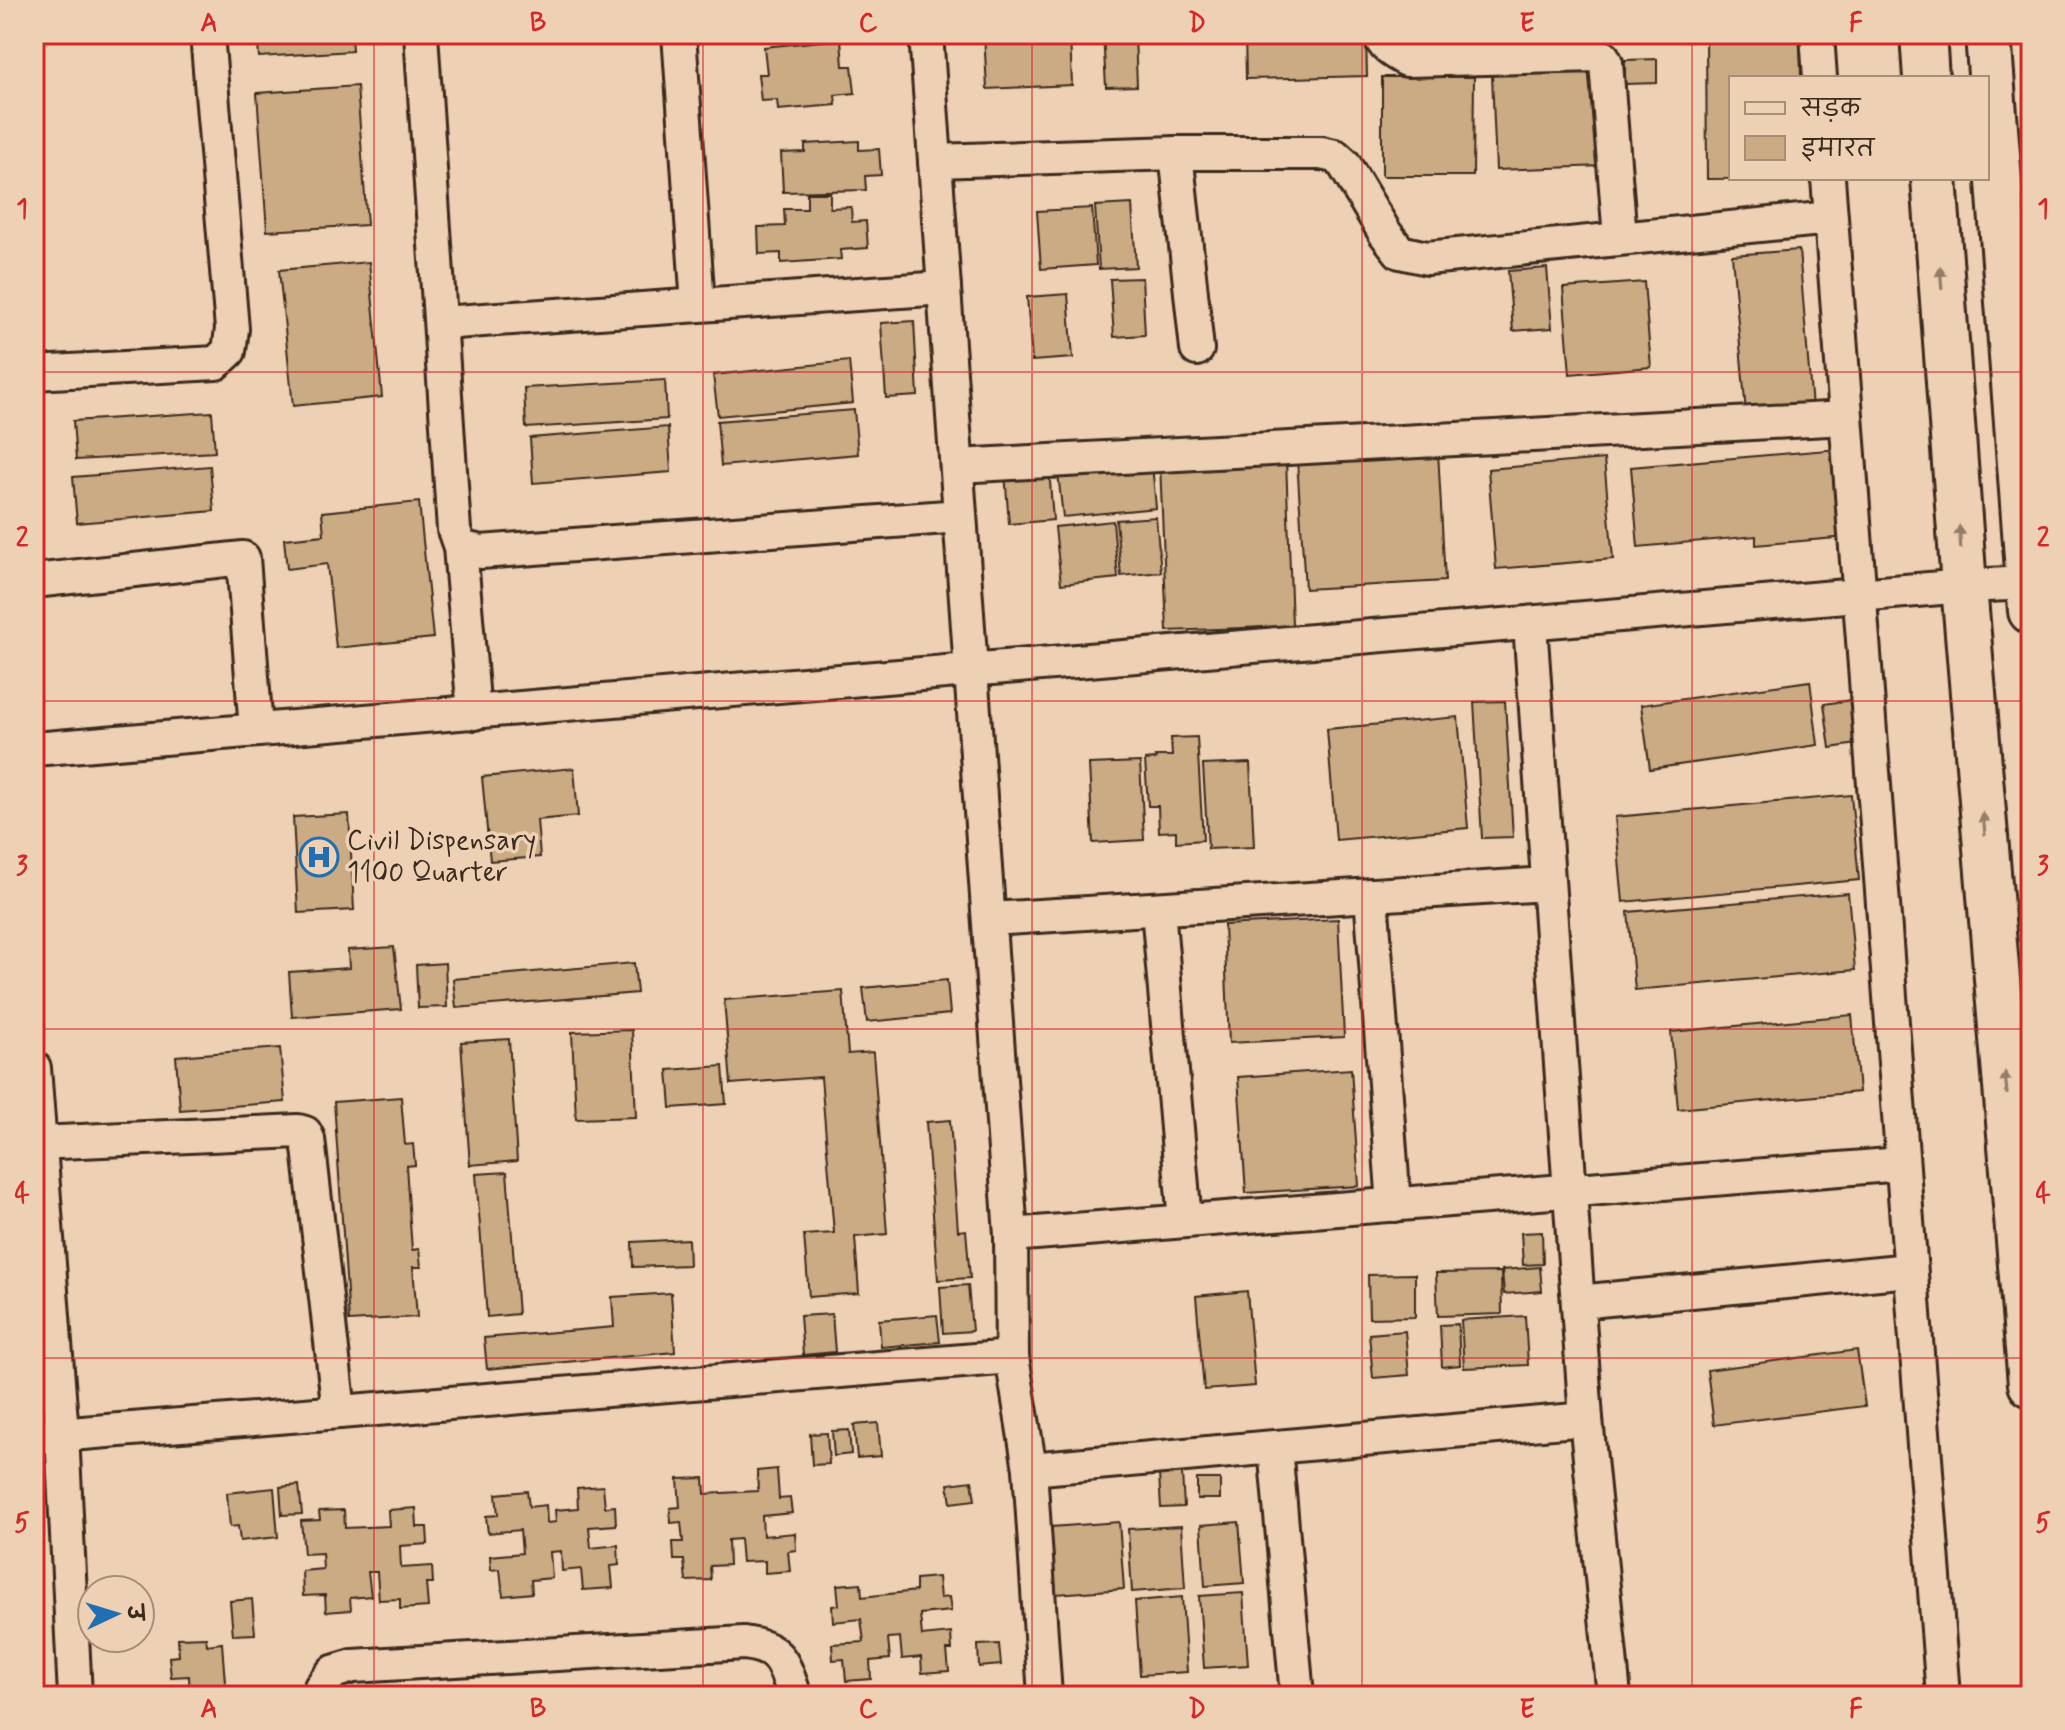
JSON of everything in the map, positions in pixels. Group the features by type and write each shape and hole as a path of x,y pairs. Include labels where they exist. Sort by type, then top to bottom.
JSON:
{"main road":[{"path":"1923,34 1926,76"},
{"path":"1988,34 2030,592"},
{"path":"1934,180 1964,586 2031,1384"}],"street":[{"path":"34,373 216,363 229,351 232,329 207,34"},
{"path":"421,34 454,530 460,547 474,713"},
{"path":"679,34 698,305"},
{"path":"926,34 1011,1235 1012,1357 1030,1469 1045,1696"},
{"path":"1380,34 1381,41 1407,60 1603,57 1606,63 1620,238"},
{"path":"1817,34 1820,76"},
{"path":"935,161 1176,153 1321,153 1335,156 1344,164 1385,233 1400,252 1427,258 1831,218"},
{"path":"1176,153 1197,349"},
{"path":"1828,180 1943,1696"},
{"path":"441,323 944,288"},
{"path":"957,466 1846,418"},
{"path":"460,547 481,552 960,516"},
{"path":"34,581 243,558 256,730"},
{"path":"34,749 1964,586 2030,592"},
{"path":"1530,624 1586,1419 1614,1696"},
{"path":"990,919 1548,884"},
{"path":"1371,895 1394,1205"},
{"path":"1158,909 1185,1221"},
{"path":"34,1068 48,1436 75,1696"},
{"path":"38,1143 282,1131 305,1133 339,1412"},
{"path":"1011,1235 1902,1164"},
{"path":"1578,1302 1910,1270"},
{"path":"48,1436 1012,1357"},
{"path":"1030,1469 1586,1419"},
{"path":"1275,1447 1297,1696"},
{"path":"322,1696 321,1687 333,1672 353,1666 744,1643 765,1646 782,1661 795,1696"}],"building":[{"path":"257,34 351,34 352,51 259,57"},
{"path":"984,34 1070,34 1072,85 987,89"},
{"path":"1103,34 1135,34 1137,86 1106,87"},
{"path":"1245,34 1366,34 1367,76 1246,79"},
{"path":"1411,34 1435,34 1435,41 1411,40"},
{"path":"1706,34 1800,34 1801,76 1729,76 1729,179 1707,179"},
{"path":"841,39 843,66 852,66 855,93 835,95 836,105 778,110 777,100 761,101 758,74 767,74 764,47"},
{"path":"1657,59 1657,83 1625,84 1625,60"},
{"path":"1599,71 1603,166 1496,170 1492,75"},
{"path":"1382,77 1474,77 1473,176 1382,176"},
{"path":"357,86 367,225 267,231 257,93"},
{"path":"859,141 859,150 879,149 881,175 865,176 866,190 783,192 781,153 805,152 805,144"},
{"path":"807,193 830,193 830,208 851,207 852,222 866,221 868,248 840,250 841,259 781,263 781,253 759,254 758,227 785,226 784,209 807,209"},
{"path":"1132,204 1136,267 1099,269 1095,206"},
{"path":"1092,208 1096,265 1041,269 1037,211"},
{"path":"1799,250 1812,408 1746,413 1732,255"},
{"path":"369,262 382,397 293,406 279,270"},
{"path":"1547,268 1552,328 1513,331 1508,271"},
{"path":"1142,278 1145,335 1114,337 1110,279"},
{"path":"1644,282 1651,367 1570,374 1563,288"},
{"path":"1068,294 1073,358 1032,361 1027,297"},
{"path":"914,321 918,396 886,398 881,323"},
{"path":"849,361 853,403 718,416 713,375"},
{"path":"665,380 667,419 526,428 524,388"},
{"path":"854,410 858,454 721,466 717,421"},
{"path":"212,412 215,452 76,460 73,421"},
{"path":"668,427 671,472 533,483 530,438"},
{"path":"1839,449 1847,537 1756,545 1756,536 1638,547 1631,467"},
{"path":"1438,451 1445,581 1305,589 1297,459"},
{"path":"1286,459 1292,626 1167,631 1160,464"},
{"path":"1604,459 1613,559 1496,569 1488,469"},
{"path":"1152,464 1156,508 1063,517 1058,473"},
{"path":"210,466 214,511 77,523 73,477"},
{"path":"1049,469 1053,520 1009,524 1005,473"},
{"path":"419,502 433,638 336,648 327,564 287,569 284,539 324,535 322,512"},
{"path":"1156,517 1161,572 1121,576 1116,520"},
{"path":"1113,521 1118,578 1061,584 1055,527"},
{"path":"1810,681 1818,745 1650,769 1641,705"},
{"path":"1851,700 1857,744 1830,748 1824,704"},
{"path":"1505,701 1513,837 1482,838 1474,702"},
{"path":"1458,717 1468,828 1336,840 1327,729"},
{"path":"1197,737 1203,840 1176,842 1176,831 1159,832 1158,806 1148,806 1145,760 1156,759 1155,756 1172,756 1171,738"},
{"path":"1140,762 1144,840 1093,843 1089,764"},
{"path":"1250,763 1254,847 1208,849 1203,765"},
{"path":"574,768 578,816 537,820 540,857 490,861 482,777"},
{"path":"1851,795 1859,880 1623,902 1615,817"},
{"path":"349,814 354,910 298,913 293,817"},
{"path":"1848,893 1855,970 1635,990 1628,912"},
{"path":"1338,919 1344,1037 1229,1043 1224,925"},
{"path":"394,947 401,1009 292,1017 289,972 349,968 348,950"},
{"path":"445,963 447,1007 418,1008 416,965"},
{"path":"634,963 637,993 456,1008 453,979"},
{"path":"947,980 950,1014 867,1022 863,988"},
{"path":"843,991 848,1054 873,1052 887,1234 855,1237 859,1293 809,1297 804,1235 834,1233 821,1077 731,1084 724,1000"},
{"path":"1852,1015 1859,1092 1678,1109 1671,1032"},
{"path":"632,1030 636,1117 576,1119 572,1032"},
{"path":"509,1039 517,1161 470,1165 461,1042"},
{"path":"280,1048 285,1102 180,1110 176,1056"},
{"path":"723,1066 726,1104 671,1108 668,1070"},
{"path":"1351,1069 1359,1186 1246,1193 1238,1077"},
{"path":"401,1097 405,1145 413,1144 415,1165 406,1166 412,1250 419,1249 421,1267 413,1267 417,1317 349,1321 334,1102"},
{"path":"950,1120 958,1231 966,1230 970,1278 938,1280 926,1122"},
{"path":"507,1172 518,1314 487,1317 476,1174"},
{"path":"1542,1232 1543,1264 1523,1265 1521,1233"},
{"path":"688,1239 689,1265 633,1267 632,1242"},
{"path":"1540,1267 1542,1291 1504,1294 1502,1270"},
{"path":"1501,1272 1502,1314 1438,1316 1436,1273"},
{"path":"1415,1274 1415,1317 1369,1318 1368,1275"},
{"path":"968,1285 972,1331 943,1333 940,1287"},
{"path":"1247,1291 1255,1386 1204,1390 1196,1296"},
{"path":"671,1293 675,1352 487,1369 484,1338 614,1327 612,1297"},
{"path":"832,1314 835,1352 803,1355 800,1316"},
{"path":"937,1315 940,1342 881,1347 879,1320"},
{"path":"1525,1316 1528,1365 1464,1368 1461,1320"},
{"path":"1458,1324 1460,1365 1442,1367 1440,1325"},
{"path":"1405,1331 1409,1375 1373,1378 1369,1334"},
{"path":"1857,1350 1865,1406 1714,1425 1707,1370"},
{"path":"878,1423 881,1456 857,1458 854,1425"},
{"path":"849,1430 851,1454 834,1456 832,1431"},
{"path":"827,1433 829,1464 812,1465 810,1434"},
{"path":"777,1469 779,1499 790,1498 792,1513 762,1516 763,1536 795,1533 796,1550 788,1551 790,1571 765,1573 765,1561 742,1562 740,1539 728,1540 729,1565 710,1566 711,1580 686,1581 684,1560 674,1560 673,1542 683,1542 681,1522 671,1523 670,1508 680,1507 678,1479 704,1478 705,1494 758,1491 757,1471"},
{"path":"1182,1473 1184,1507 1161,1508 1159,1474"},
{"path":"1197,1479 1220,1479 1220,1499 1197,1499"},
{"path":"972,1481 975,1500 951,1503 948,1484"},
{"path":"299,1485 302,1514 282,1515 280,1487"},
{"path":"603,1486 605,1507 615,1506 616,1525 589,1527 591,1548 618,1545 619,1565 611,1566 613,1588 583,1590 581,1569 562,1571 561,1551 550,1552 552,1578 531,1580 532,1593 503,1596 500,1569 491,1570 490,1556 522,1553 520,1530 488,1533 486,1516 498,1515 496,1494 527,1491 529,1507 546,1505 547,1523 556,1522 555,1510 578,1508 577,1488"},
{"path":"274,1488 278,1537 240,1541 238,1526 230,1527 227,1493"},
{"path":"416,1508 417,1527 427,1527 428,1544 400,1546 401,1568 432,1566 433,1583 426,1583 428,1607 400,1609 400,1599 379,1600 377,1572 368,1572 371,1596 350,1598 351,1610 326,1612 325,1595 303,1596 302,1571 323,1569 322,1553 304,1554 301,1521 320,1520 319,1511 344,1510 345,1528 389,1526 388,1510"},
{"path":"1119,1522 1124,1589 1056,1594 1051,1527"},
{"path":"1239,1522 1244,1583 1205,1586 1201,1525"},
{"path":"1181,1526 1185,1588 1132,1592 1128,1529"},
{"path":"938,1577 940,1598 949,1597 951,1611 920,1614 922,1636 951,1633 952,1650 947,1650 949,1671 922,1673 921,1657 902,1659 900,1637 888,1638 890,1659 870,1661 871,1679 846,1681 844,1659 833,1660 832,1644 864,1642 861,1619 833,1622 832,1606 839,1605 837,1585 861,1583 862,1597 916,1591 916,1579"},
{"path":"1243,1593 1248,1665 1204,1668 1199,1596"},
{"path":"1182,1597 1187,1672 1140,1675 1135,1601"},
{"path":"252,1599 255,1634 233,1635 230,1601"},
{"path":"206,1637 207,1645 222,1643 226,1696 190,1696 189,1676 171,1677 169,1657 179,1656 178,1638"},
{"path":"999,1644 1001,1665 979,1667 978,1645"}],"place":[{"name":"Civil Dispensary 1100 Quarter","path":"319,857"}]}
